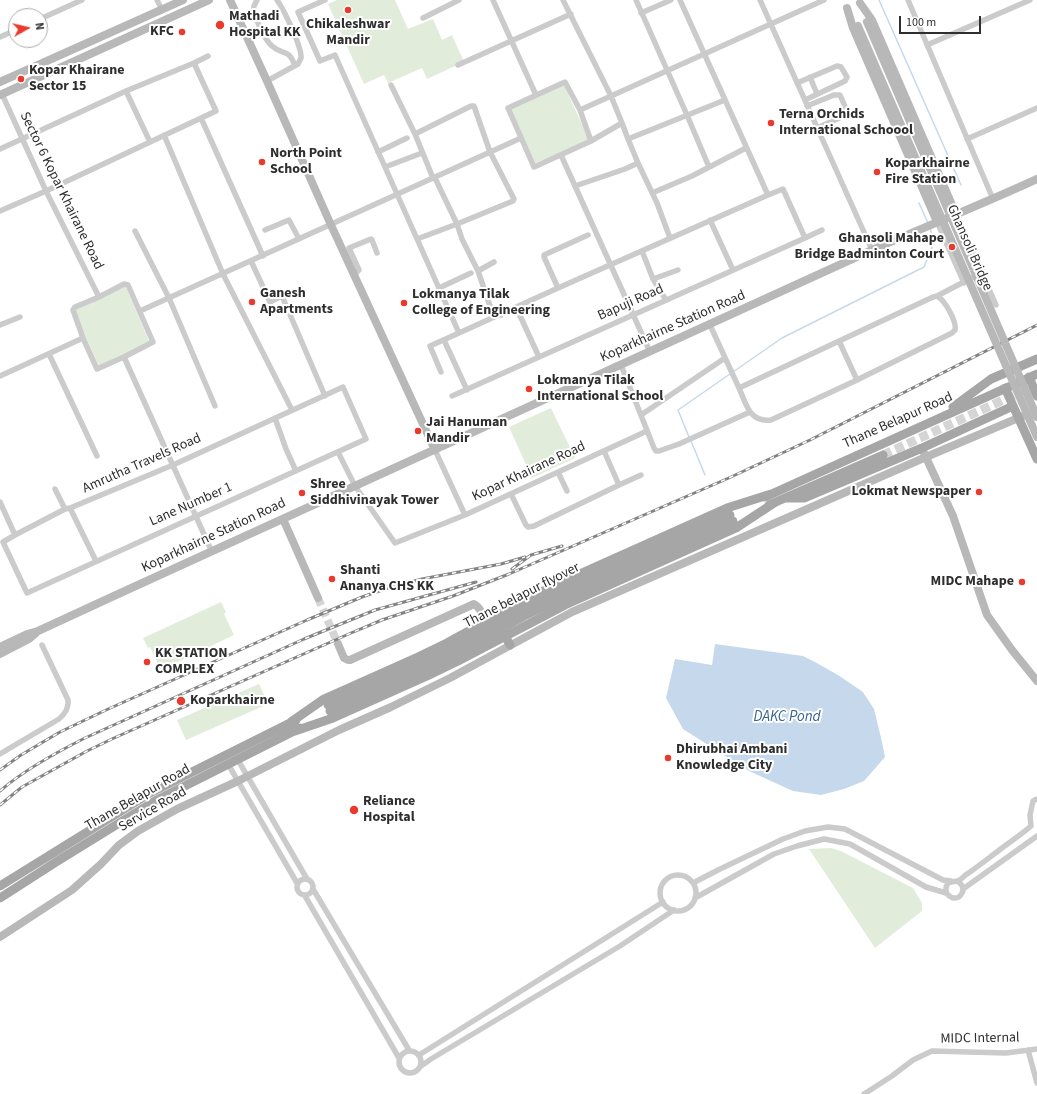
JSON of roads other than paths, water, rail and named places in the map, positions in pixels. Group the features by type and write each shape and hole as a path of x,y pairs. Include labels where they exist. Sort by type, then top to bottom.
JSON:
{"main road":[{"path":"937,419 991,380 1037,359"},
{"path":"1033,375 1037,396"},
{"name":"Thane Belapur Road","path":"772,499 937,419 1033,375"},
{"path":"1006,388 1037,459"},
{"path":"291,722 324,699 447,643 555,585 727,508 772,499 804,498 922,448 1014,406"},
{"path":"787,498 883,455"},
{"path":"295,731 333,718 427,676 565,605 736,528 772,499"},
{"name":"Thane belapur flyover","path":"329,708 430,659 521,610 559,592 732,518 772,499"},
{"path":"494,617 510,645"},
{"path":"291,722 329,708"},
{"path":"295,731 329,708"},
{"name":"Thane Belapur Road","path":"0,886 150,793 291,722"},
{"name":"Thane Belapur Road","path":"0,898 148,805 295,731"}],"street":[{"path":"48,15 82,0"},
{"path":"157,0 162,10"},
{"path":"0,82 183,0"},
{"path":"2,94 209,0"},
{"path":"230,0 331,225 345,249 353,273 435,450"},
{"path":"257,0 254,6 256,20 263,33 271,46 287,53 292,58 295,66"},
{"path":"267,81 295,66 301,59 300,50 282,7 277,0"},
{"path":"325,0 298,12 320,62 335,55 459,333"},
{"path":"423,18 459,0"},
{"path":"493,0 536,95"},
{"path":"563,0 611,96 670,238"},
{"path":"636,0 709,167"},
{"path":"641,13 671,0"},
{"path":"680,0 768,195"},
{"path":"760,0 872,250"},
{"path":"580,110 824,0"},
{"path":"844,0 852,28 932,224 964,283"},
{"path":"908,0 993,199"},
{"path":"927,45 1030,0"},
{"path":"859,1 872,20 996,305"},
{"name":"Ghansoli Bridge","path":"859,1 1037,418"},
{"name":"Ghansoli Bridge","path":"847,8 858,26 1037,437"},
{"path":"458,65 570,14"},
{"path":"0,149 126,91 208,56"},
{"path":"0,212 216,111 194,63"},
{"path":"797,83 837,66 842,67 846,77 845,81 818,94 806,103"},
{"path":"810,77 818,94"},
{"name":"Sector 6 Kopar Khairane Road","path":"0,82 2,94 22,139 46,191 99,297"},
{"path":"591,141 580,110 565,82 508,108 534,167 591,141 622,123"},
{"path":"392,85 415,134 422,153 478,271 490,306 500,314"},
{"path":"126,91 150,142"},
{"path":"806,103 834,95 840,95 847,111 846,115 817,128"},
{"path":"628,139 725,100"},
{"path":"415,134 471,106 474,106 490,152 514,197 514,200 457,224 417,238"},
{"path":"967,139 1037,108"},
{"path":"201,118 263,256"},
{"path":"164,135 223,274 292,410"},
{"path":"378,152 407,138"},
{"path":"140,311 521,138"},
{"path":"652,193 692,176 746,148"},
{"path":"385,167 422,153"},
{"path":"561,154 650,352"},
{"path":"575,186 638,163"},
{"name":"Koparkhairne Station Road","path":"0,647 212,552 872,250 1037,179"},
{"path":"441,372 430,346 784,188 805,238"},
{"path":"265,230 289,220 299,239"},
{"path":"710,220 733,270"},
{"name":"Bapuji Road","path":"452,396 822,230"},
{"path":"135,231 169,298 215,406"},
{"path":"558,288 544,255 588,235"},
{"path":"345,249 371,239 377,253"},
{"path":"642,251 653,279 666,300"},
{"path":"251,261 270,302 282,296 325,396"},
{"path":"478,271 494,262"},
{"path":"653,279 678,270"},
{"path":"738,385 937,296 964,283 982,272"},
{"path":"439,288 471,273"},
{"path":"126,284 128,285 153,342 97,369 83,338 73,310 75,307 99,297 126,284"},
{"path":"710,325 750,412 753,416 765,421 771,420 857,380 952,333 955,330 955,324 944,301 937,296"},
{"path":"516,307 539,358"},
{"path":"0,325 20,317"},
{"path":"0,376 83,338"},
{"path":"444,340 467,390"},
{"path":"839,341 857,380"},
{"path":"49,354 97,456"},
{"path":"124,357 212,552"},
{"path":"641,414 725,358"},
{"path":"621,365 656,450 659,451 679,444 750,412"},
{"name":"Amrutha Travels Road","path":"26,593 3,542 68,509 173,465 343,387 366,439"},
{"name":"Service Road","path":"0,936 72,890 101,864 119,845 138,831 177,809 238,781 339,730 398,704 450,678 572,612 1037,411"},
{"path":"275,418 296,471"},
{"name":"Kopar Khairane Road","path":"435,450 465,515 647,431"},
{"name":"Lane Number 1","path":"26,593 366,439"},
{"path":"922,448 953,516 987,615 1012,650 1037,681"},
{"path":"604,451 619,485"},
{"path":"338,452 355,486 395,543 465,515"},
{"path":"558,472 567,491"},
{"path":"511,494 526,525 531,527 641,475"},
{"path":"55,489 68,509 96,561"},
{"path":"0,502 15,535"},
{"path":"283,519 318,598"},
{"path":"338,644 344,658 350,660 474,604 480,609 485,622 501,650"},
{"name":"Koparkhairne Station Road","path":"0,654 29,639 38,631"},
{"path":"0,754 59,720 63,716 69,704 42,645"},
{"path":"238,760 307,879 312,882 314,887 313,890 409,1050"},
{"path":"228,764 297,883 298,892 305,896 399,1058 399,1065 407,1073 417,1071 421,1066 620,946 674,910"},
{"path":"695,898 774,854 824,839 850,844 926,887 946,893 952,898 958,898 962,894 963,889 1037,836 1031,826 1030,815 1033,801 1037,799"},
{"path":"693,883 783,839 806,830 828,826 845,829 943,880 954,881 961,884 963,889"},
{"path":"946,893 946,887 949,883 954,881 1031,826"},
{"path":"680,875 685,876 693,883 695,888 695,898 690,907 680,911 674,910 662,902 660,888 670,877 680,875"},
{"path":"297,883 307,879"},
{"path":"305,896 311,894 313,890"},
{"path":"419,1055 662,902"},
{"name":"MIDC Internal","path":"864,1094 913,1060 932,1051 1006,1053 1037,1049"},
{"path":"399,1058 403,1053 413,1050 422,1060 421,1066"},
{"path":"1028,1050 1037,1083"}],"water":[{"name":"DAKC Pond","path":"715,644 803,656 838,675 863,692 874,709 885,757 864,781 844,789 821,795 793,791 749,771 683,729 666,698 675,659 712,665"}],"waterway":[{"path":"879,0 961,185"},
{"path":"919,203 928,223"},
{"path":"689,437 678,410 782,338 924,267 935,240 930,229"},
{"path":"691,441 705,475"}],"tunnel":[{"path":"883,455 1025,390"},
{"path":"318,598 338,644"}],"railway":[{"path":"0,805 22,787 87,751 114,738 351,633 382,620 453,596 509,574 731,477 810,440 1037,325"},
{"path":"512,569 531,555 562,546"},
{"path":"0,770 21,755 60,732 106,710 362,597 391,587 422,579 501,564 525,557"},
{"path":"0,791 9,783 52,755 85,738 304,639 375,610 476,582"}],"place":[{"name":"Chikaleshwar Mandir","path":"348,10"},
{"name":"Mathadi Hospital KK","path":"220,25"},
{"name":"KFC","path":"182,32"},
{"name":"Kopar Khairane Sector 15","path":"21,79"},
{"name":"Terna Orchids International Schoool","path":"771,123"},
{"name":"North Point School","path":"262,162"},
{"name":"Koparkhairne Fire Station","path":"877,172"},
{"name":"Ghansoli Mahape Bridge Badminton Court","path":"952,247"},
{"name":"Ganesh Apartments","path":"252,302"},
{"name":"Lokmanya Tilak College of Engineering","path":"404,303"},
{"name":"Lokmanya Tilak International School","path":"529,389"},
{"name":"Jai Hanuman Mandir","path":"418,431"},
{"name":"Lokmat Newspaper","path":"979,492"},
{"name":"Shree Siddhivinayak Tower","path":"302,493"},
{"name":"Shanti Ananya CHS KK","path":"332,579"},
{"name":"MIDC Mahape","path":"1022,582"},
{"name":"KK STATION COMPLEX","path":"147,662"},
{"name":"Koparkhairne","path":"181,701"},
{"name":"Dhirubhai Ambani Knowledge City","path":"668,758"},
{"name":"Reliance Hospital","path":"354,810"}]}
